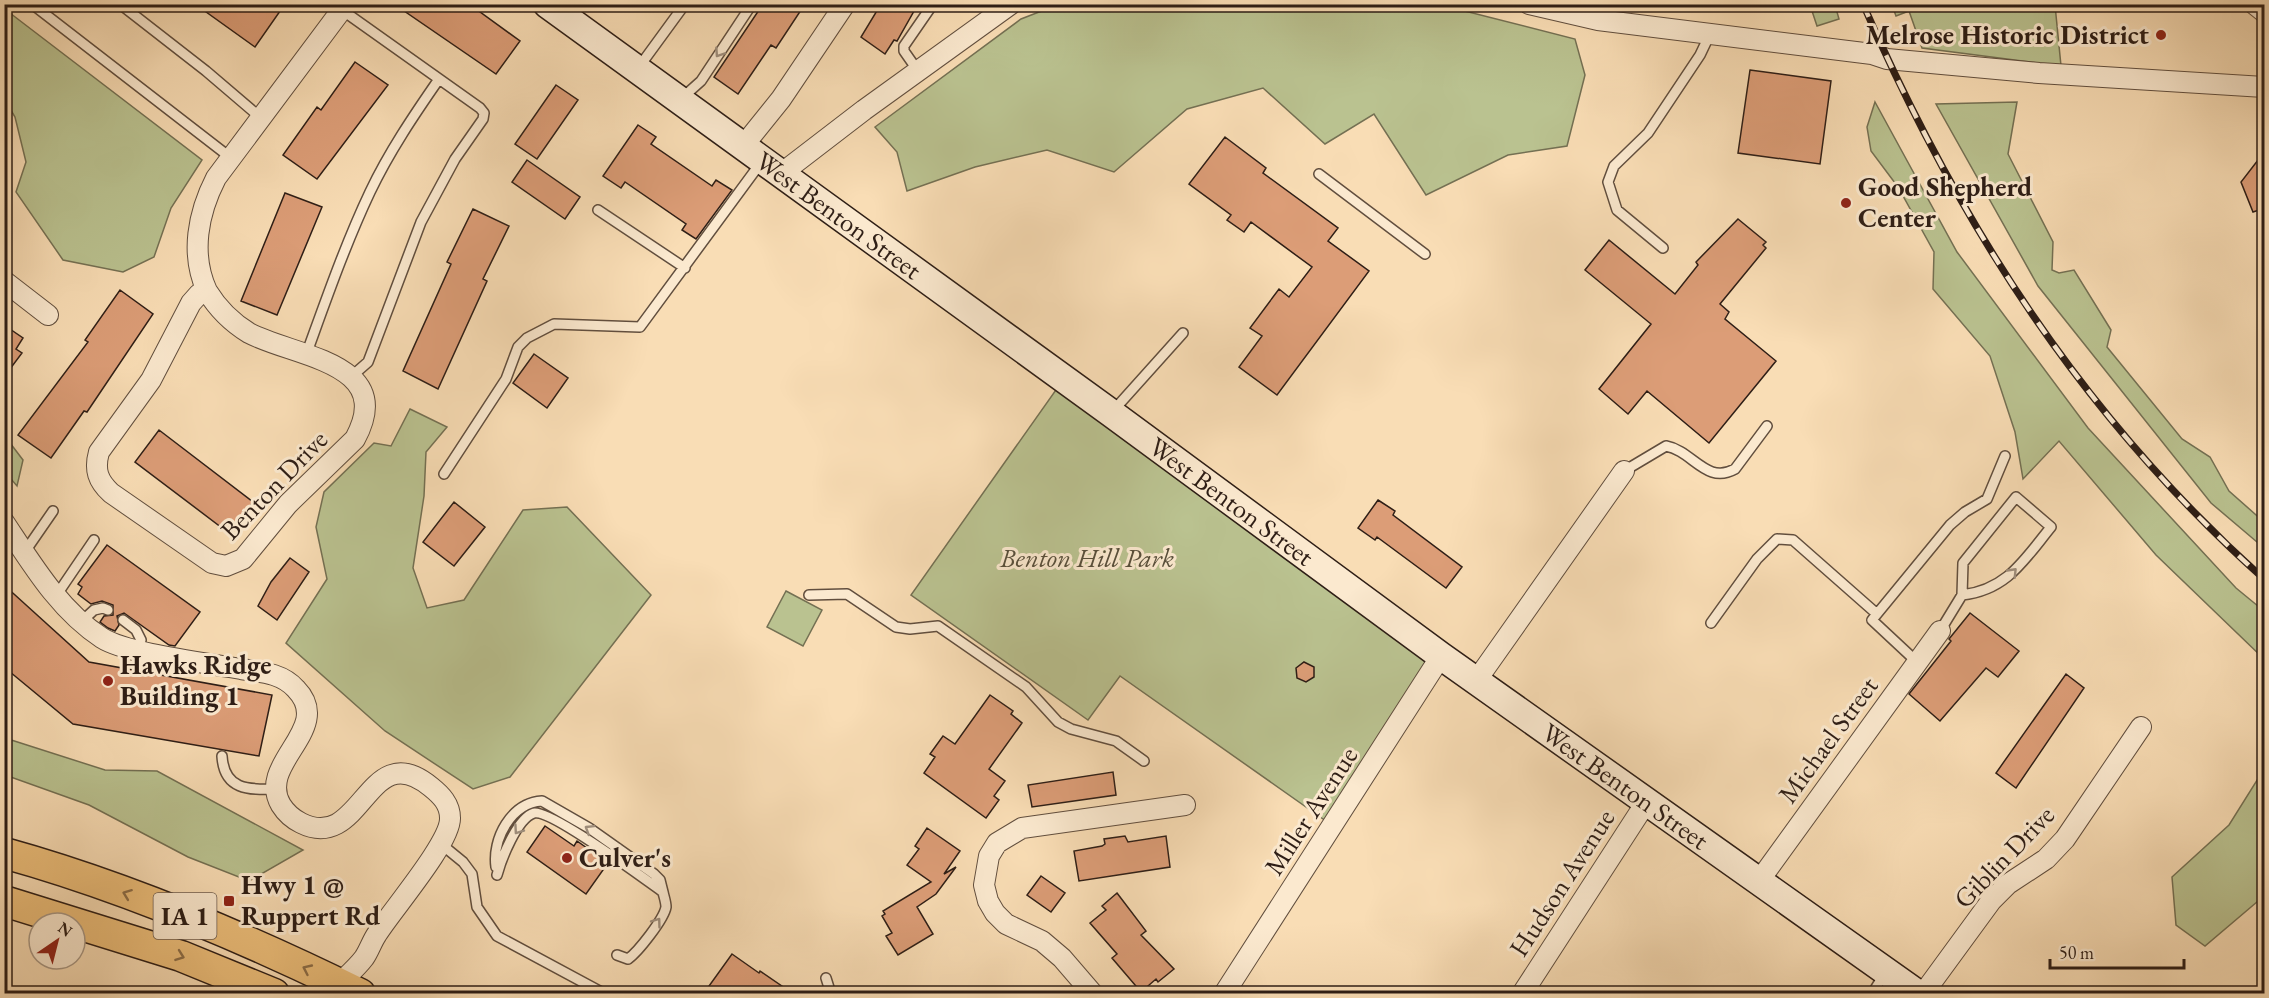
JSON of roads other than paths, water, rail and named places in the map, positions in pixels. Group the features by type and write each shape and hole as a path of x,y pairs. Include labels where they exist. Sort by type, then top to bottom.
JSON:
{"main road":[{"name":"IA 1","path":"4,853 114,889 193,919 343,990"},
{"name":"IA 1","path":"4,901 181,956 274,993"}],"street":[{"name":"West Benton Street","path":"547,4 1112,413 1441,656 1918,993"},
{"path":"763,159 782,99 845,4"},
{"path":"763,159 918,71 1011,4"},
{"path":"1529,4 1598,20 1872,54 1887,59 2039,73 2265,87"},
{"path":"2254,4 2265,12"},
{"path":"344,7 231,158 207,196 200,219 197,243 199,267 207,291 215,304 235,324 251,334 338,367 352,376"},
{"path":"4,281 48,315"},
{"name":"Benton Drive","path":"207,291 199,294 191,303 156,371 99,452 96,463 102,485 111,493 212,563 226,566 243,559 288,504 355,439 362,426 365,411 363,398 352,376"},
{"path":"1476,681 1624,471"},
{"path":"4,522 43,582 102,638 138,650 275,675 298,690 306,703 308,716 296,744 283,762 275,781 277,797 286,813 300,823 315,829 334,827 346,821 381,779 409,774 424,782 447,805 451,819 441,844 377,934 343,990"},
{"name":"Michael Street","path":"1759,881 1940,631"},
{"name":"Miller Avenue","path":"1224,993 1441,656"},
{"name":"Giblin Drive","path":"1923,993 1991,901 2008,884 2046,859 2065,839 2141,727"},
{"name":"Hudson Avenue","path":"1522,993 1647,801"},
{"path":"1093,993 1056,952 1042,941 1006,924 995,913 988,901 984,885 989,856 997,843 1022,828 1185,805"}],"lane":[{"path":"32,4 231,158"},
{"path":"120,4 206,70 261,118"},
{"path":"637,69 652,53 685,4"},
{"path":"681,100 701,81 752,4"},
{"path":"918,71 904,51 904,46 933,4"},
{"path":"344,7 484,113 483,119 455,159 421,222 368,362 352,376"},
{"path":"1664,248 1617,210 1608,182 1614,166 1653,124 1700,56 1710,34"},
{"path":"306,355 344,249 370,190 406,127 439,79"},
{"path":"444,474 506,379 518,347 527,338 554,324 640,327 763,159"},
{"path":"1319,174 1425,254"},
{"path":"598,210 685,268"},
{"path":"1112,413 1183,333"},
{"path":"1624,471 1666,446 1678,450 1708,472 1719,474 1729,472 1736,469 1767,426"},
{"path":"1917,662 1872,620 1950,525 1965,512 1987,499 2005,456"},
{"path":"1940,631 1962,595 1963,563 2016,497 2051,527 2002,582 1981,593 1962,595"},
{"path":"24,553 53,511"},
{"path":"1711,623 1756,559 1777,538 1793,540 1877,615"},
{"path":"56,596 94,540"},
{"path":"809,596 847,594 896,627 910,629 938,626 1026,687 1058,722 1071,729 1116,741 1144,761"},
{"path":"82,621 94,610 103,608 108,610"},
{"path":"123,620 136,630 141,640 138,650"},
{"path":"222,756 222,769 230,780 240,787 252,790 276,789"},
{"path":"497,875 508,844 525,820 535,813 544,813 591,842 663,892 666,906 664,913 635,954 628,958 617,955"},
{"path":"441,844 463,862 472,874 477,907 497,936 605,993"},
{"path":"1872,993 1887,971"},
{"path":"826,978 831,993"}],"railway":[{"path":"1863,4 1941,165 1985,241 2032,314 2083,384 2139,452 2199,517 2264,579"}],"place":[{"name":"Melrose Historic District","path":"2161,35"},
{"name":"Good Shepherd Center","path":"1846,203"},
{"name":"Hawks Ridge Building 1","path":"108,681"},
{"name":"Culver's","path":"567,858"},
{"name":"Hwy 1 @ Ruppert Rd","path":"229,901"}],"park label":[{"name":"Benton Hill Park","path":"1087,558"}]}
